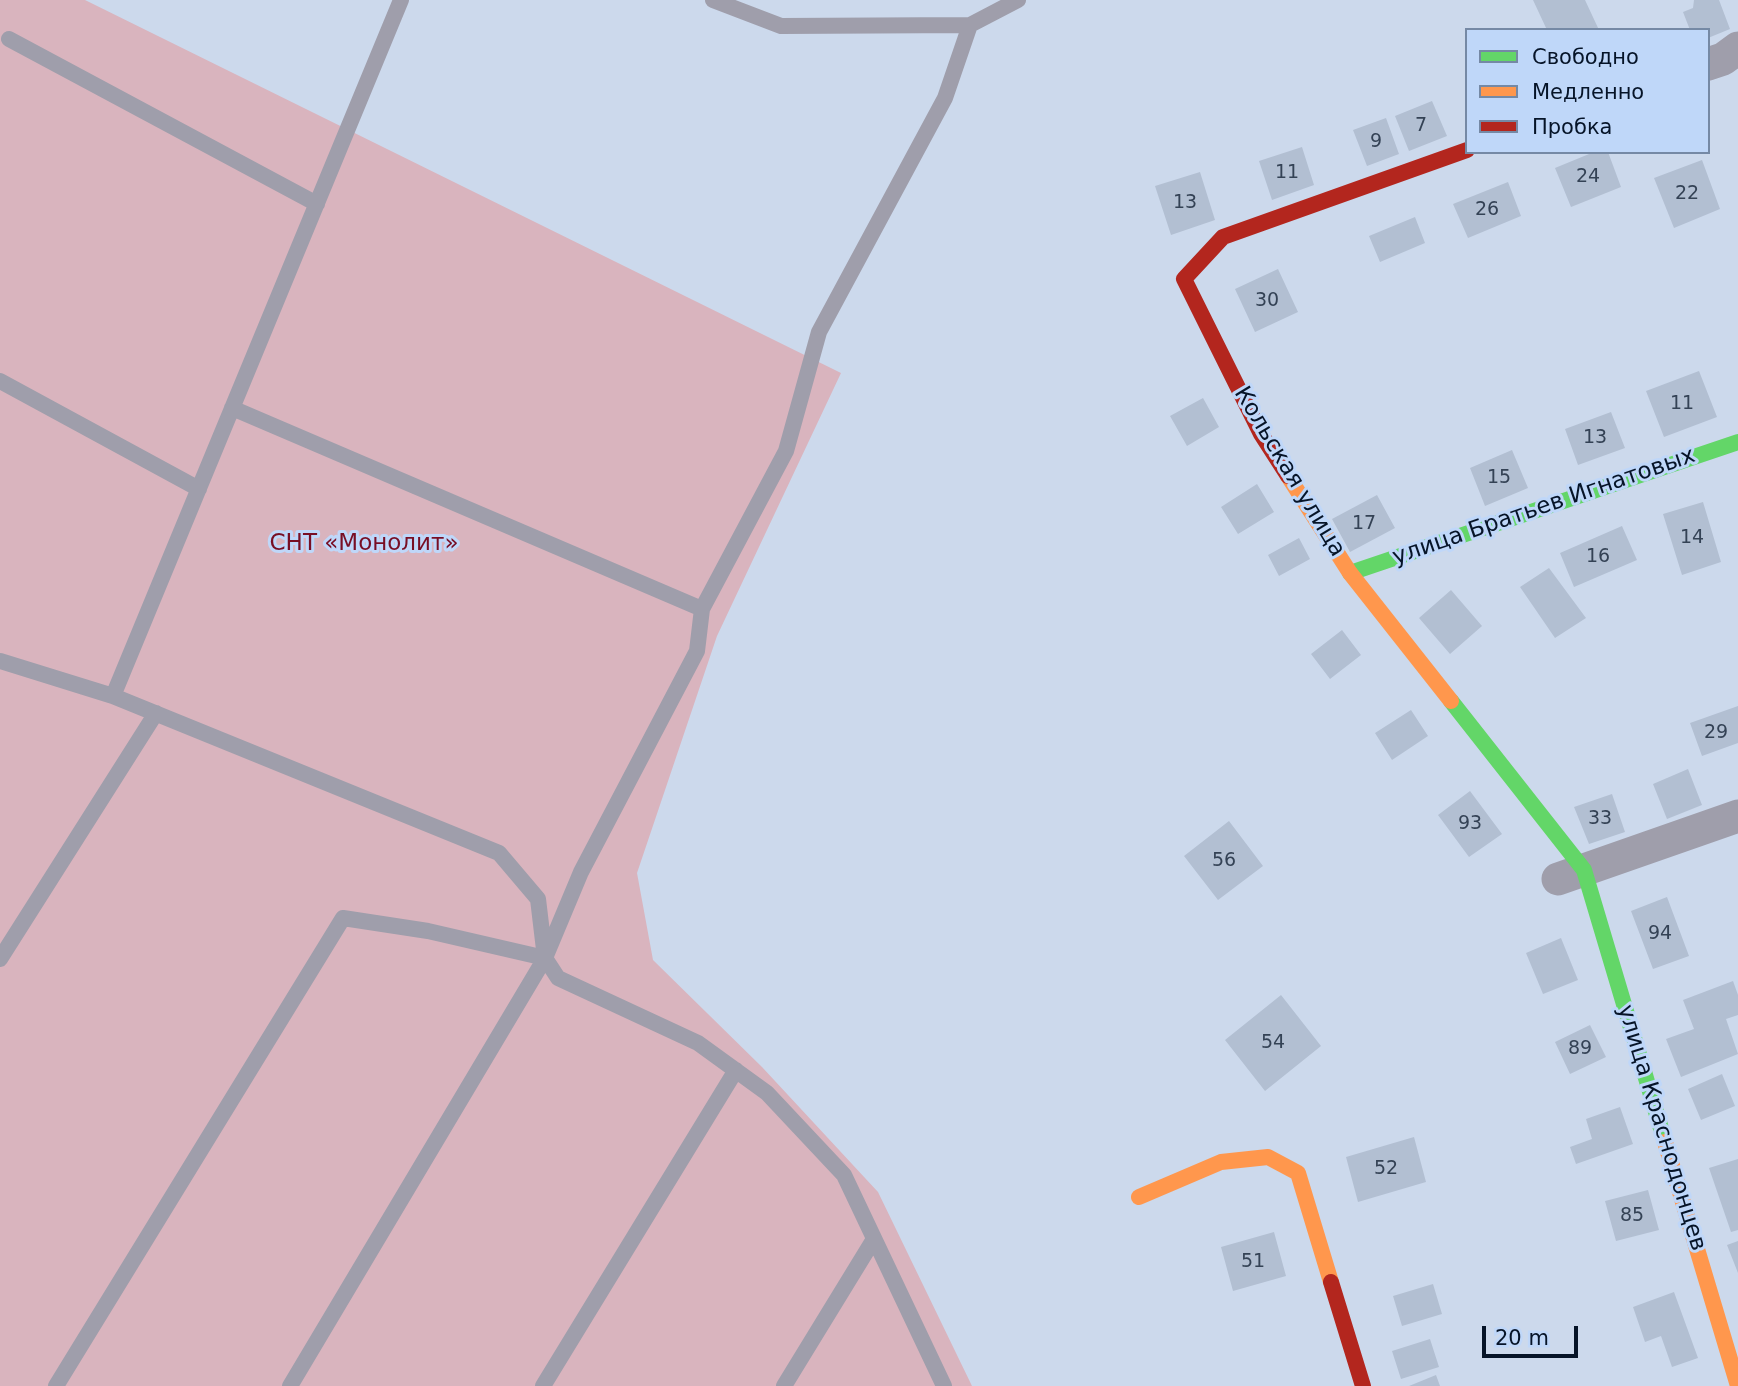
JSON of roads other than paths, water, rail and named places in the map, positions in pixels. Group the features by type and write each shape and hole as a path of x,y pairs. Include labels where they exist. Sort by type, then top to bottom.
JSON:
{"street":[{"path":"1710,64 1738,48"},
{"name":"Кольская улица","path":"1465,151 1223,237 1184,279 1261,434 1350,573 1571,874"},
{"name":"улица Братьев Игнатовых","path":"1350,573 1738,442"},
{"path":"1571,874 1738,816"},
{"name":"улица Краснодонцев","path":"1571,874 1738,1386"},
{"path":"1139,1197 1221,1162 1268,1157 1298,1173 1363,1386"}],"lane":[{"path":"114,696 401,0"},
{"path":"713,0 781,26 970,25 1018,0"},
{"path":"290,1386 545,958 581,872 698,651 702,609 786,452 819,332 945,99 970,25"},
{"path":"9,39 317,204"},
{"path":"0,381 199,489"},
{"path":"232,408 702,609"},
{"path":"0,661 114,696 499,853 538,899 545,958 558,978 698,1043 767,1093 844,1175 944,1386"},
{"path":"0,959 156,713"},
{"path":"56,1386 343,918 428,930 545,958"},
{"path":"543,1386 736,1070"},
{"path":"784,1386 874,1238"}],"park label":[{"name":"СНТ «Монолит»","path":"364,544"}]}
